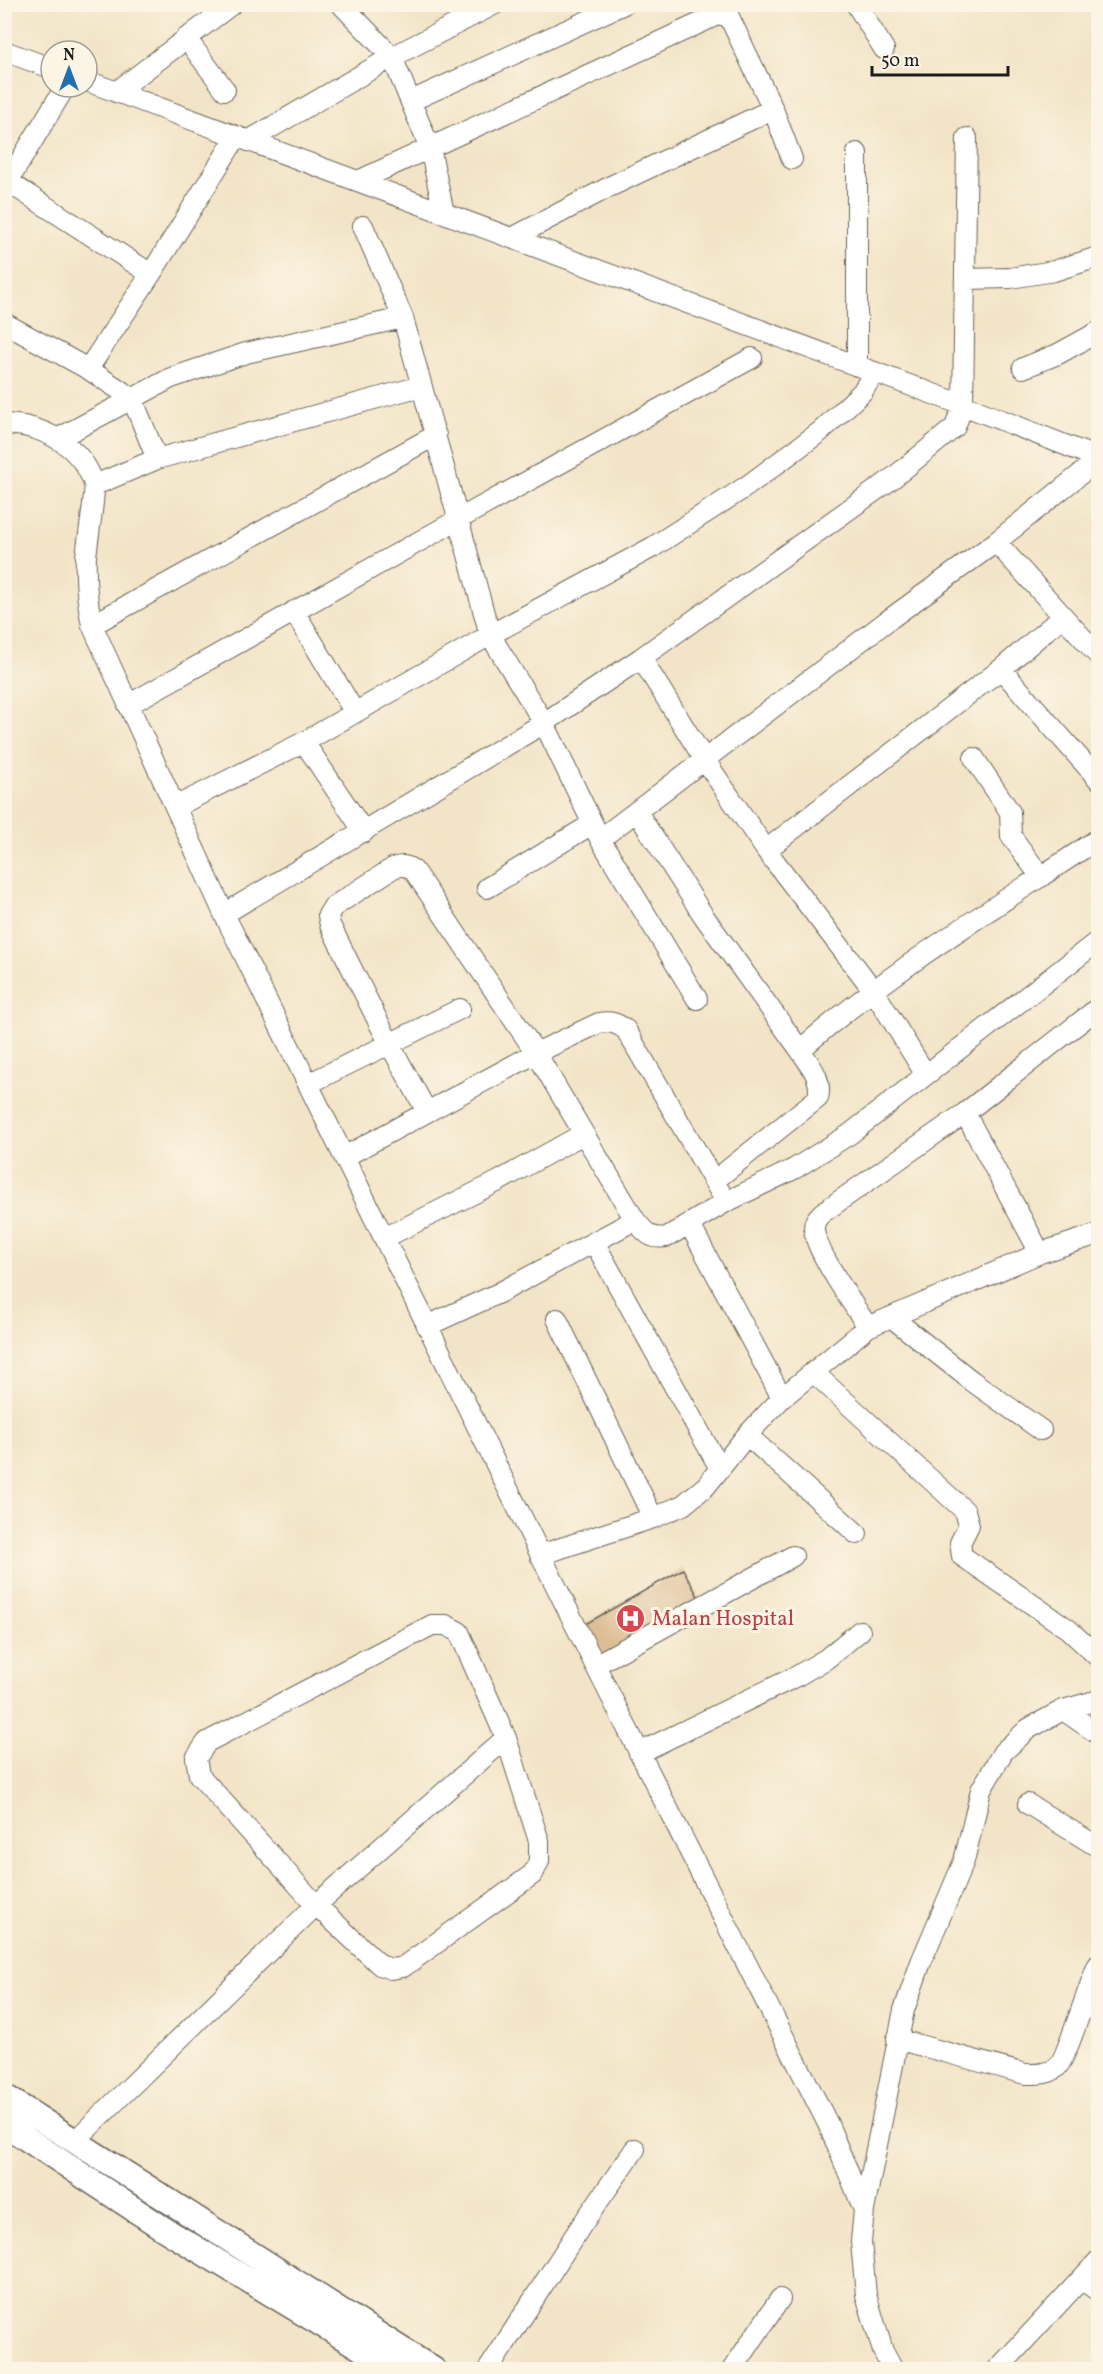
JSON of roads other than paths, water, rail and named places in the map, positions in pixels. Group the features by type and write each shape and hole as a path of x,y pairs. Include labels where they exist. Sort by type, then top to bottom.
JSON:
{"main road":[{"path":"4,2096 434,2370"},
{"path":"4,2124 164,2229 394,2369"}],"street":[{"path":"116,92 232,4"},
{"path":"341,4 392,57 430,148 444,213"},
{"path":"87,369 242,138 495,4"},
{"path":"411,101 624,4"},
{"path":"856,4 884,50"},
{"path":"358,181 725,8 773,109 792,159"},
{"path":"186,38 225,90"},
{"path":"4,51 39,64"},
{"path":"99,86 512,238 959,416 1098,459"},
{"path":"58,99 6,185 152,274"},
{"path":"512,238 611,186 773,109"},
{"path":"224,914 544,723 641,658 893,478 959,416 965,279 967,138"},
{"path":"175,807 304,742 490,634 652,547 738,492 821,431 866,378 857,153"},
{"path":"363,226 403,318 490,634 544,723 596,832 697,999"},
{"path":"965,279 1010,278 1054,271 1098,257"},
{"path":"59,438 171,378 246,353 403,318"},
{"path":"4,323 87,369 132,398 157,459"},
{"path":"1023,368 1059,354 1098,332"},
{"path":"128,705 752,358"},
{"path":"94,485 157,459 421,386"},
{"path":"4,424 18,424 59,438 77,452 94,485 86,556 85,592 92,625 224,914 540,1555 828,2124 864,2210"},
{"path":"92,625 436,435"},
{"path":"487,888 637,812 704,759 996,542 1098,459"},
{"path":"996,542 1098,656"},
{"path":"294,611 355,713"},
{"path":"766,850 1001,669 1062,617"},
{"path":"641,658 704,759 766,850 874,991 926,1075"},
{"path":"1001,669 1098,779"},
{"path":"304,742 364,832"},
{"path":"974,758 1010,812 1011,836 1041,877"},
{"path":"637,812 703,915 817,1075 821,1088 818,1098 714,1181"},
{"path":"800,1050 832,1022 874,991 1098,839"},
{"path":"427,1112 388,1043 330,925 328,915 333,907 393,868 408,866 414,871 536,1053 634,1220 649,1236 658,1238 667,1237 726,1202 794,1169 850,1134 1098,941"},
{"path":"868,1327 824,1255 814,1231 815,1220 965,1113 1098,1008"},
{"path":"308,1084 460,1009"},
{"path":"344,1157 536,1053 599,1023 609,1022 619,1024 626,1030 726,1202"},
{"path":"965,1113 1040,1253"},
{"path":"384,1238 497,1182 583,1134"},
{"path":"427,1326 499,1293 634,1220"},
{"path":"690,1225 782,1398"},
{"path":"540,1555 652,1518 683,1505 706,1486 719,1467 782,1398 868,1327 1040,1253 1098,1234"},
{"path":"594,1242 719,1467"},
{"path":"891,1317 972,1381 1041,1430"},
{"path":"557,1318 652,1518"},
{"path":"813,1372 965,1511 969,1525 960,1543 963,1556 1068,1629 1098,1657"},
{"path":"747,1435 857,1534"},
{"path":"595,1665 793,1556"},
{"path":"432,1624 446,1624 459,1632 506,1738 539,1841 539,1861 533,1874 525,1882 403,1967 391,1969 380,1965 316,1905 199,1775 196,1758 207,1742 432,1624"},
{"path":"639,1753 797,1676 826,1659 860,1631"},
{"path":"893,2370 883,2351 866,2295 861,2242 864,2210 904,2010 921,1962 964,1861 981,1790 1003,1752 1028,1729 1063,1710 1098,1700"},
{"path":"1063,1710 1098,1734"},
{"path":"75,2141 316,1905 506,1738"},
{"path":"1028,1804 1098,1847"},
{"path":"897,2039 1024,2074 1043,2074 1057,2068 1065,2056 1091,1979 1098,1965"},
{"path":"488,2370 580,2226 635,2149"},
{"path":"997,2370 1098,2261"},
{"path":"1081,2279 1098,2291"},
{"path":"732,2370 780,2300"}],"place":[{"name":"Malan Hospital","path":"631,1618"}]}
